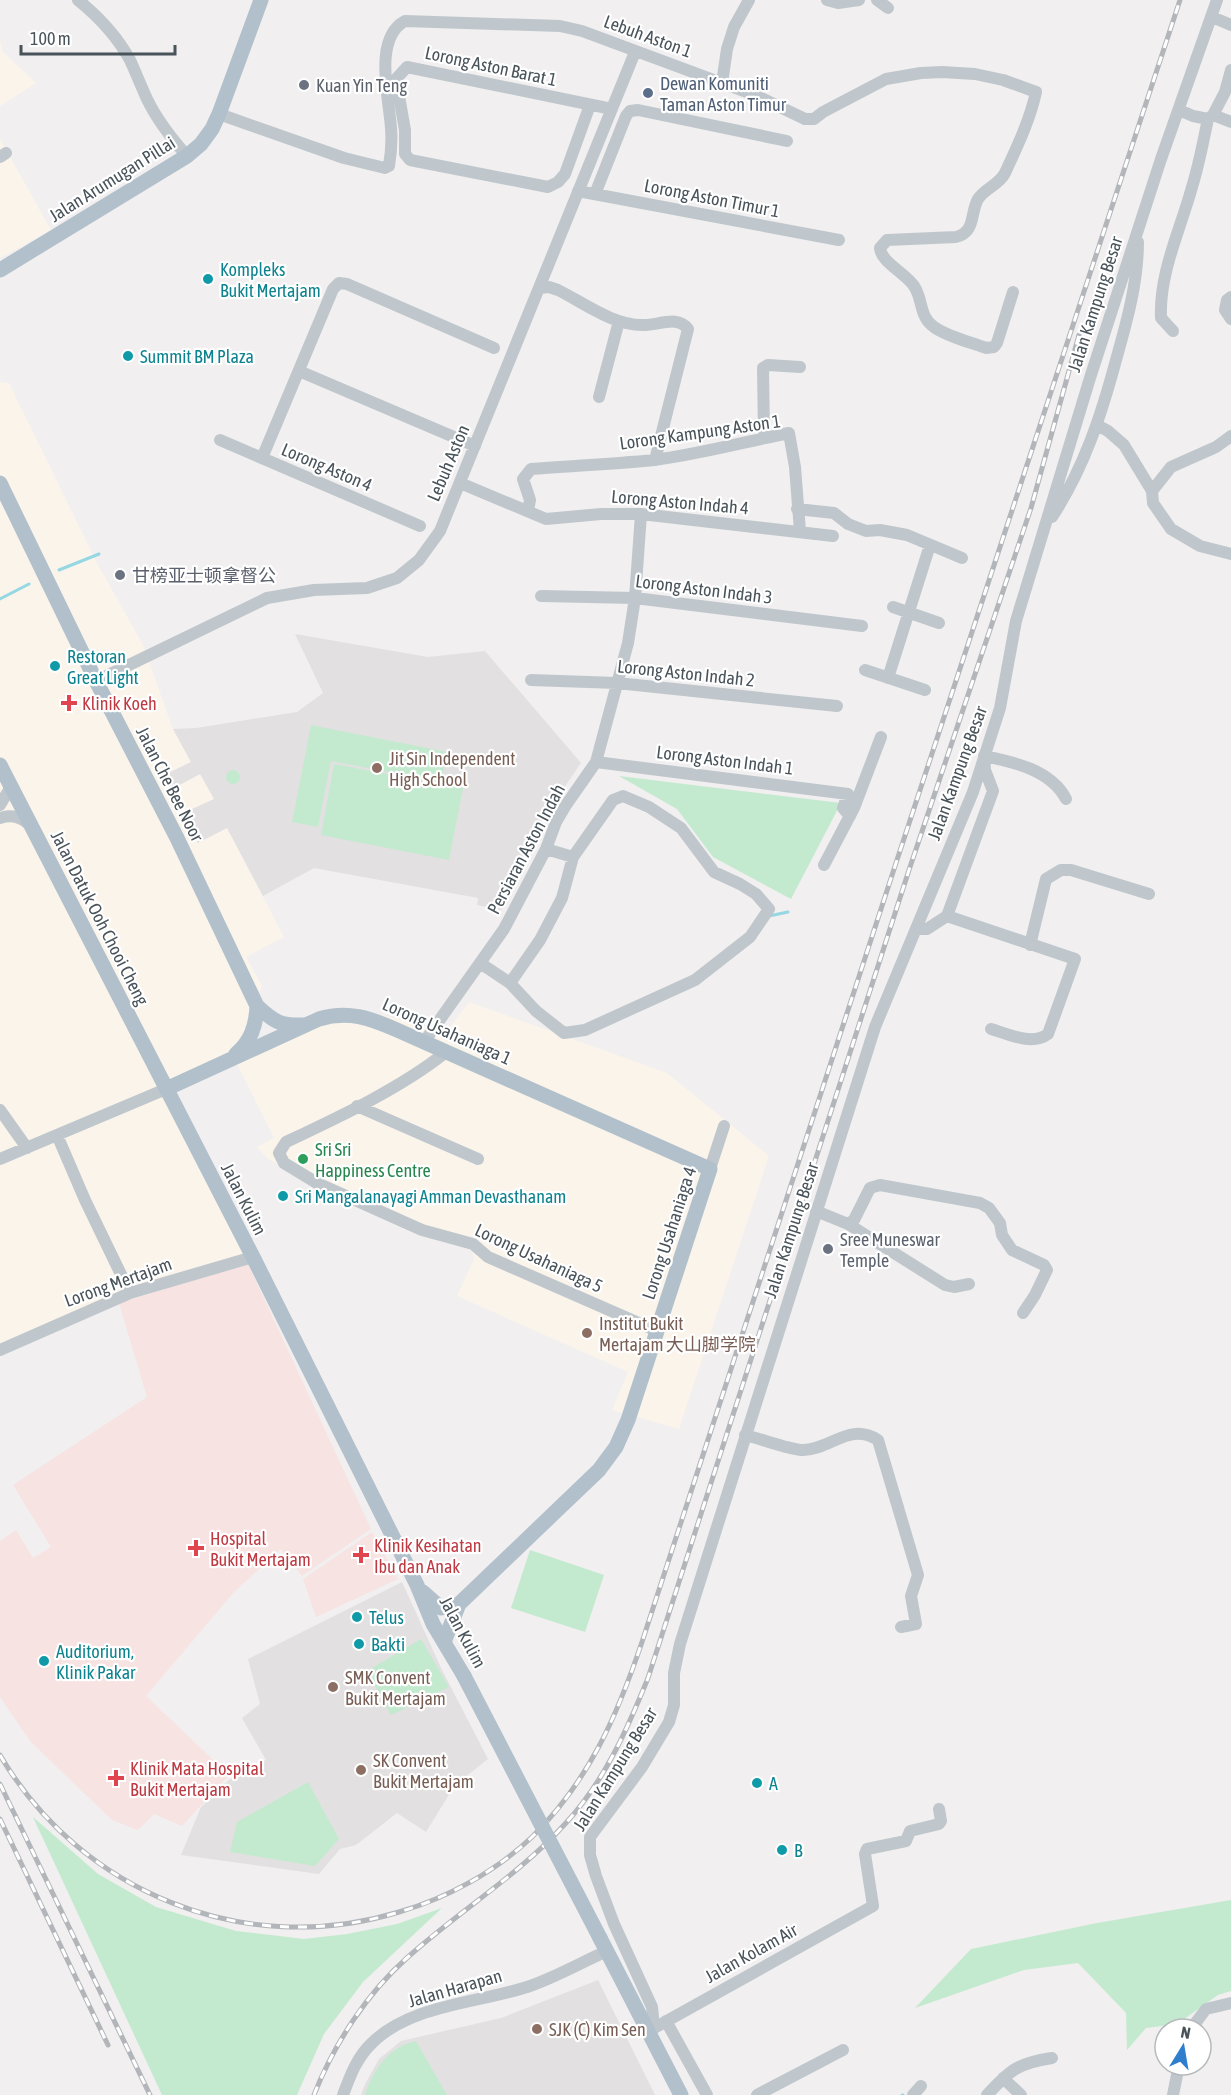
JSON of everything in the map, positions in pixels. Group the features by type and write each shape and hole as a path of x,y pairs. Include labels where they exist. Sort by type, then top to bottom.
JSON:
{"main road":[{"name":"Jalan Arumugan Pillai","path":"1,269 188,156 201,144 219,114 261,0"},
{"name":"Jalan Che Bee Noor","path":"0,483 96,681 177,838 257,1006"},
{"name":"Jalan Datuk Ooh Chooi Cheng","path":"0,765 166,1089"},
{"path":"257,1006 281,1024 307,1025"},
{"path":"229,1060 248,1043 257,1018 257,1006"},
{"name":"Lorong Usahaniaga 1","path":"166,1089 332,1015 359,1016 424,1042 710,1169"},
{"name":"Jalan Kulim","path":"166,1089 417,1585 433,1624 464,1676 681,2095"},
{"name":"Lorong Usahaniaga 4","path":"459,1604 599,1470 616,1447 628,1420 710,1169"},
{"path":"417,1585 430,1600 441,1608 459,1604"},
{"path":"444,1642 459,1604"}],"street":[{"path":"78,0 102,20 130,59 147,101 161,123 188,156"},
{"path":"722,83 730,38 749,0"},
{"path":"827,0 838,3 859,0"},
{"path":"877,0 888,8"},
{"name":"Jalan Kampung Besar","path":"647,2032 653,2017 652,2007 614,1924 596,1876 590,1855 590,1837 642,1767 669,1722 674,1705 674,1673 678,1651 745,1434 875,1027 973,792 1000,708 1016,621 1044,528 1138,229 1217,0"},
{"path":"1212,17 1231,25"},
{"name":"Lebuh Aston 1","path":"219,114 344,158 385,168 388,166 392,130 384,77 387,54 392,32 405,21 560,26 582,31 757,96 805,119 814,119 886,79 942,72 975,74 1003,80 1036,92 1022,136 1005,173 1002,179 979,197 968,230 962,236 956,237 887,240 880,248 883,257 905,275 916,288 920,307 927,322 935,329 986,348 994,347 997,343 1013,292"},
{"name":"Lebuh Aston","path":"96,681 267,598 314,590 367,588 397,578 419,560 440,531 635,52"},
{"name":"Lorong Aston Barat 1","path":"590,105 565,174 558,182 548,187 410,160 405,154 405,130 396,79 407,67 612,109"},
{"path":"1173,331 1161,318 1160,297 1211,117 1225,92 1231,70"},
{"path":"595,194 630,111 638,110 787,141"},
{"path":"1179,110 1193,116 1211,117 1231,122"},
{"name":"Lorong Aston Timur 1","path":"578,190 839,240"},
{"name":"Jalan Kampung Besar","path":"1044,528 1070,489 1097,425 1123,338 1136,280 1138,229"},
{"path":"262,458 333,290 339,283 347,284 494,348"},
{"path":"539,288 549,286 619,321 643,325 675,321 682,323 688,329 655,459"},
{"path":"1231,297 1227,300 1225,310 1231,319"},
{"path":"598,397 619,321"},
{"path":"764,437 764,368 768,364 800,367"},
{"path":"299,370 475,446"},
{"path":"1097,425 1124,445 1152,491 1153,503 1171,529 1200,546 1231,554"},
{"name":"Lorong Kampung Aston 1","path":"528,512 530,500 523,479 531,469 655,459 789,434 795,467 800,531"},
{"path":"1152,491 1171,467 1216,447 1231,436"},
{"name":"Lorong Aston 4","path":"220,440 420,526"},
{"name":"Lorong Aston Indah 4","path":"460,483 546,519 602,514 641,514 833,536"},
{"path":"797,509 834,513 849,524 866,531 880,530 898,533 962,558"},
{"name":"Persiaran Aston Indah","path":"424,1042 504,929 546,849 556,822 596,762 628,643 641,514"},
{"path":"888,678 930,545"},
{"name":"Lorong Aston Indah 3","path":"541,596 634,598 862,626"},
{"path":"893,607 939,622"},
{"path":"865,670 925,690"},
{"name":"Lorong Aston Indah 2","path":"531,680 618,683 837,706"},
{"path":"824,865 850,816 881,737"},
{"path":"916,929 927,929 947,916 993,791 984,756 1030,767 1062,790 1066,799"},
{"name":"Lorong Aston Indah 1","path":"596,762 848,794 843,808 850,816"},
{"path":"0,806 9,790 9,783"},
{"path":"480,963 510,983 536,1011 564,1033 585,1029 695,980 750,937 769,909 756,894 714,872 681,828 649,807 623,796 613,800 573,856 562,898 540,940 510,983"},
{"path":"0,818 21,817 31,826"},
{"path":"546,849 573,856"},
{"path":"1030,945 1046,879 1061,870 1071,870 1149,894"},
{"path":"947,916 1075,959 1048,1034 1041,1039 1031,1040 991,1029"},
{"path":"357,1106 403,1082 446,1052"},
{"path":"0,1159 166,1089"},
{"path":"357,1106 478,1159"},
{"name":"Lorong Usahaniaga 5","path":"357,1106 286,1142 279,1153 284,1163 317,1183 422,1230 473,1245 488,1257 657,1331"},
{"path":"0,1110 27,1148"},
{"name":"Lorong Usahaniaga 4","path":"710,1169 724,1126"},
{"path":"57,1135 85,1200 130,1293"},
{"path":"848,1224 855,1220 870,1188 880,1185 980,1203 989,1209 1000,1223 1002,1235 1012,1250 1044,1265 1047,1270 1023,1313"},
{"path":"816,1211 848,1224 945,1285 954,1287 969,1284"},
{"name":"Lorong Mertajam","path":"0,1350 130,1293 253,1257"},
{"path":"745,1434 802,1450 819,1447 855,1433 868,1434 878,1440 918,1575 911,1596 916,1624 901,1627"},
{"name":"Jalan Kolam Air","path":"647,2032 873,1906 865,1854 867,1849 906,1841 910,1831 939,1824 941,1821 939,1809"},
{"name":"Jalan Harapan","path":"343,2095 354,2068 371,2043 399,2024 424,2014 527,1987 603,1944"},
{"path":"1200,2017 1206,2010 1231,2003"},
{"path":"666,2022 707,2095"},
{"path":"756,2095 843,2050"},
{"path":"987,2095 1017,2066 1030,2061 1052,2058"},
{"path":"1173,2095 1177,2077"},
{"path":"1003,2078 1021,2095"}],"shaded area":[{"path":"0,40 2,51 36,83 0,106"},
{"path":"0,139 51,230 0,258"},
{"path":"0,382 9,383 97,563 143,645 173,729 191,762 163,776 170,790 201,774 214,799 183,814 197,843 227,828 284,937 246,957 262,986 253,1005 243,1045 165,1097 248,1264 119,1303 0,1355"},
{"name":"Jit Sin Independent High School","path":"295,634 428,657 485,651 581,763 544,817 501,910 477,905 478,898 314,868 263,896 227,828 198,843 183,813 214,799 200,774 170,790 162,776 191,762 173,729 196,728 297,712 323,693"},
{"path":"469,1002 667,1073 769,1156 679,1429 612,1410 628,1372 457,1296 474,1259 472,1250 421,1236 359,1208 349,1206 267,1158 257,1147 274,1138 237,1064 354,1008 419,1024 444,1035"},
{"name":"Hospital Bukit Mertajam","path":"248,1264 371,1529 302,1576 281,1549 233,1593 146,1696 229,1775 182,1826 154,1814 138,1830 112,1820 30,1741 0,1697 0,1541 16,1530 33,1558 51,1547 13,1485 147,1397 119,1303"},
{"name":"Klinik Kesihatan Ibu dan Anak","path":"372,1532 398,1579 316,1617 303,1579"},
{"name":"SK Convent Bukit Mertajam","path":"402,1582 442,1670 488,1759 455,1785 426,1832 397,1813 356,1845 340,1849 319,1874 181,1855 201,1807 229,1780 266,1760 242,1718 260,1704 248,1659"},
{"name":"SJK (C) Kim Sen","path":"598,1980 655,2095 361,2095 379,2059 401,2041 501,2018"}],"green space":[{"path":"311,725 447,752 441,782 331,761 318,827 292,822"},
{"path":"334,764 463,788 449,860 321,835"},
{"path":"230,770 236,770 240,777 236,784 230,784 226,780 226,774"},
{"path":"619,776 841,803 791,899 713,857 677,809"},
{"path":"530,1550 604,1575 585,1632 511,1608"},
{"path":"421,1639 449,1687 391,1715 367,1671"},
{"path":"308,1782 339,1839 315,1866 230,1852 237,1822"},
{"path":"33,1817 98,1874 156,1907 236,1931 304,1939 347,1934 397,1924 442,1908 363,1982 324,2034 297,2095 162,2095"},
{"path":"1231,1900 1231,1991 1218,1995 1187,2017 1153,2017 1153,2027 1146,2028 1127,2050 1126,2013 1078,1963 1024,1970 915,2008 971,1949 1097,1923"},
{"path":"416,2041 447,2095 365,2095 368,2085 383,2060 398,2048"}],"waterway":[{"path":"59,570 99,554"},
{"path":"0,599 29,584"},
{"path":"769,916 788,912"}],"railway":[{"path":"0,1755 34,1803 75,1844 121,1878 172,1903 226,1919 283,1927 341,1924 399,1912 435,1899 470,1882 518,1850 552,1816 570,1793 599,1746 611,1721 642,1642 1180,0"},
{"path":"314,2095 342,2038 379,1987 408,1957 528,1860 565,1824 603,1773 632,1717 648,1678 909,870 1031,508 1079,335"},
{"path":"0,1784 150,2095"},
{"path":"0,1819 108,2045"}],"place":[{"name":"Kuan Yin Teng","path":"304,85"},
{"name":"Dewan Komuniti Taman Aston Timur","path":"648,93"},
{"name":"Kompleks Bukit Mertajam","path":"208,279"},
{"name":"Summit BM Plaza","path":"128,356"},
{"name":"甘榜亚士顿拿督公","path":"120,575"},
{"name":"Restoran Great Light","path":"55,666"},
{"name":"Klinik Koeh","path":"69,703"},
{"name":"Jit Sin Independent High School","path":"377,768"},
{"name":"Sri Sri Happiness Centre","path":"303,1159"},
{"name":"Sri Mangalanayagi Amman Devasthanam","path":"283,1196"},
{"name":"Sree Muneswar Temple","path":"828,1249"},
{"name":"Institut Bukit Mertajam 大山脚学院","path":"587,1333"},
{"name":"Hospital Bukit Mertajam","path":"196,1548"},
{"name":"Klinik Kesihatan Ibu dan Anak","path":"361,1555"},
{"name":"Telus","path":"357,1617"},
{"name":"Bakti","path":"359,1644"},
{"name":"Auditorium, Klinik Pakar","path":"44,1661"},
{"name":"SMK Convent Bukit Mertajam","path":"333,1687"},
{"name":"SK Convent Bukit Mertajam","path":"361,1770"},
{"name":"Klinik Mata Hospital Bukit Mertajam","path":"116,1778"},
{"name":"A","path":"757,1783"},
{"name":"B","path":"782,1850"},
{"name":"SJK (C) Kim Sen","path":"537,2029"}]}
